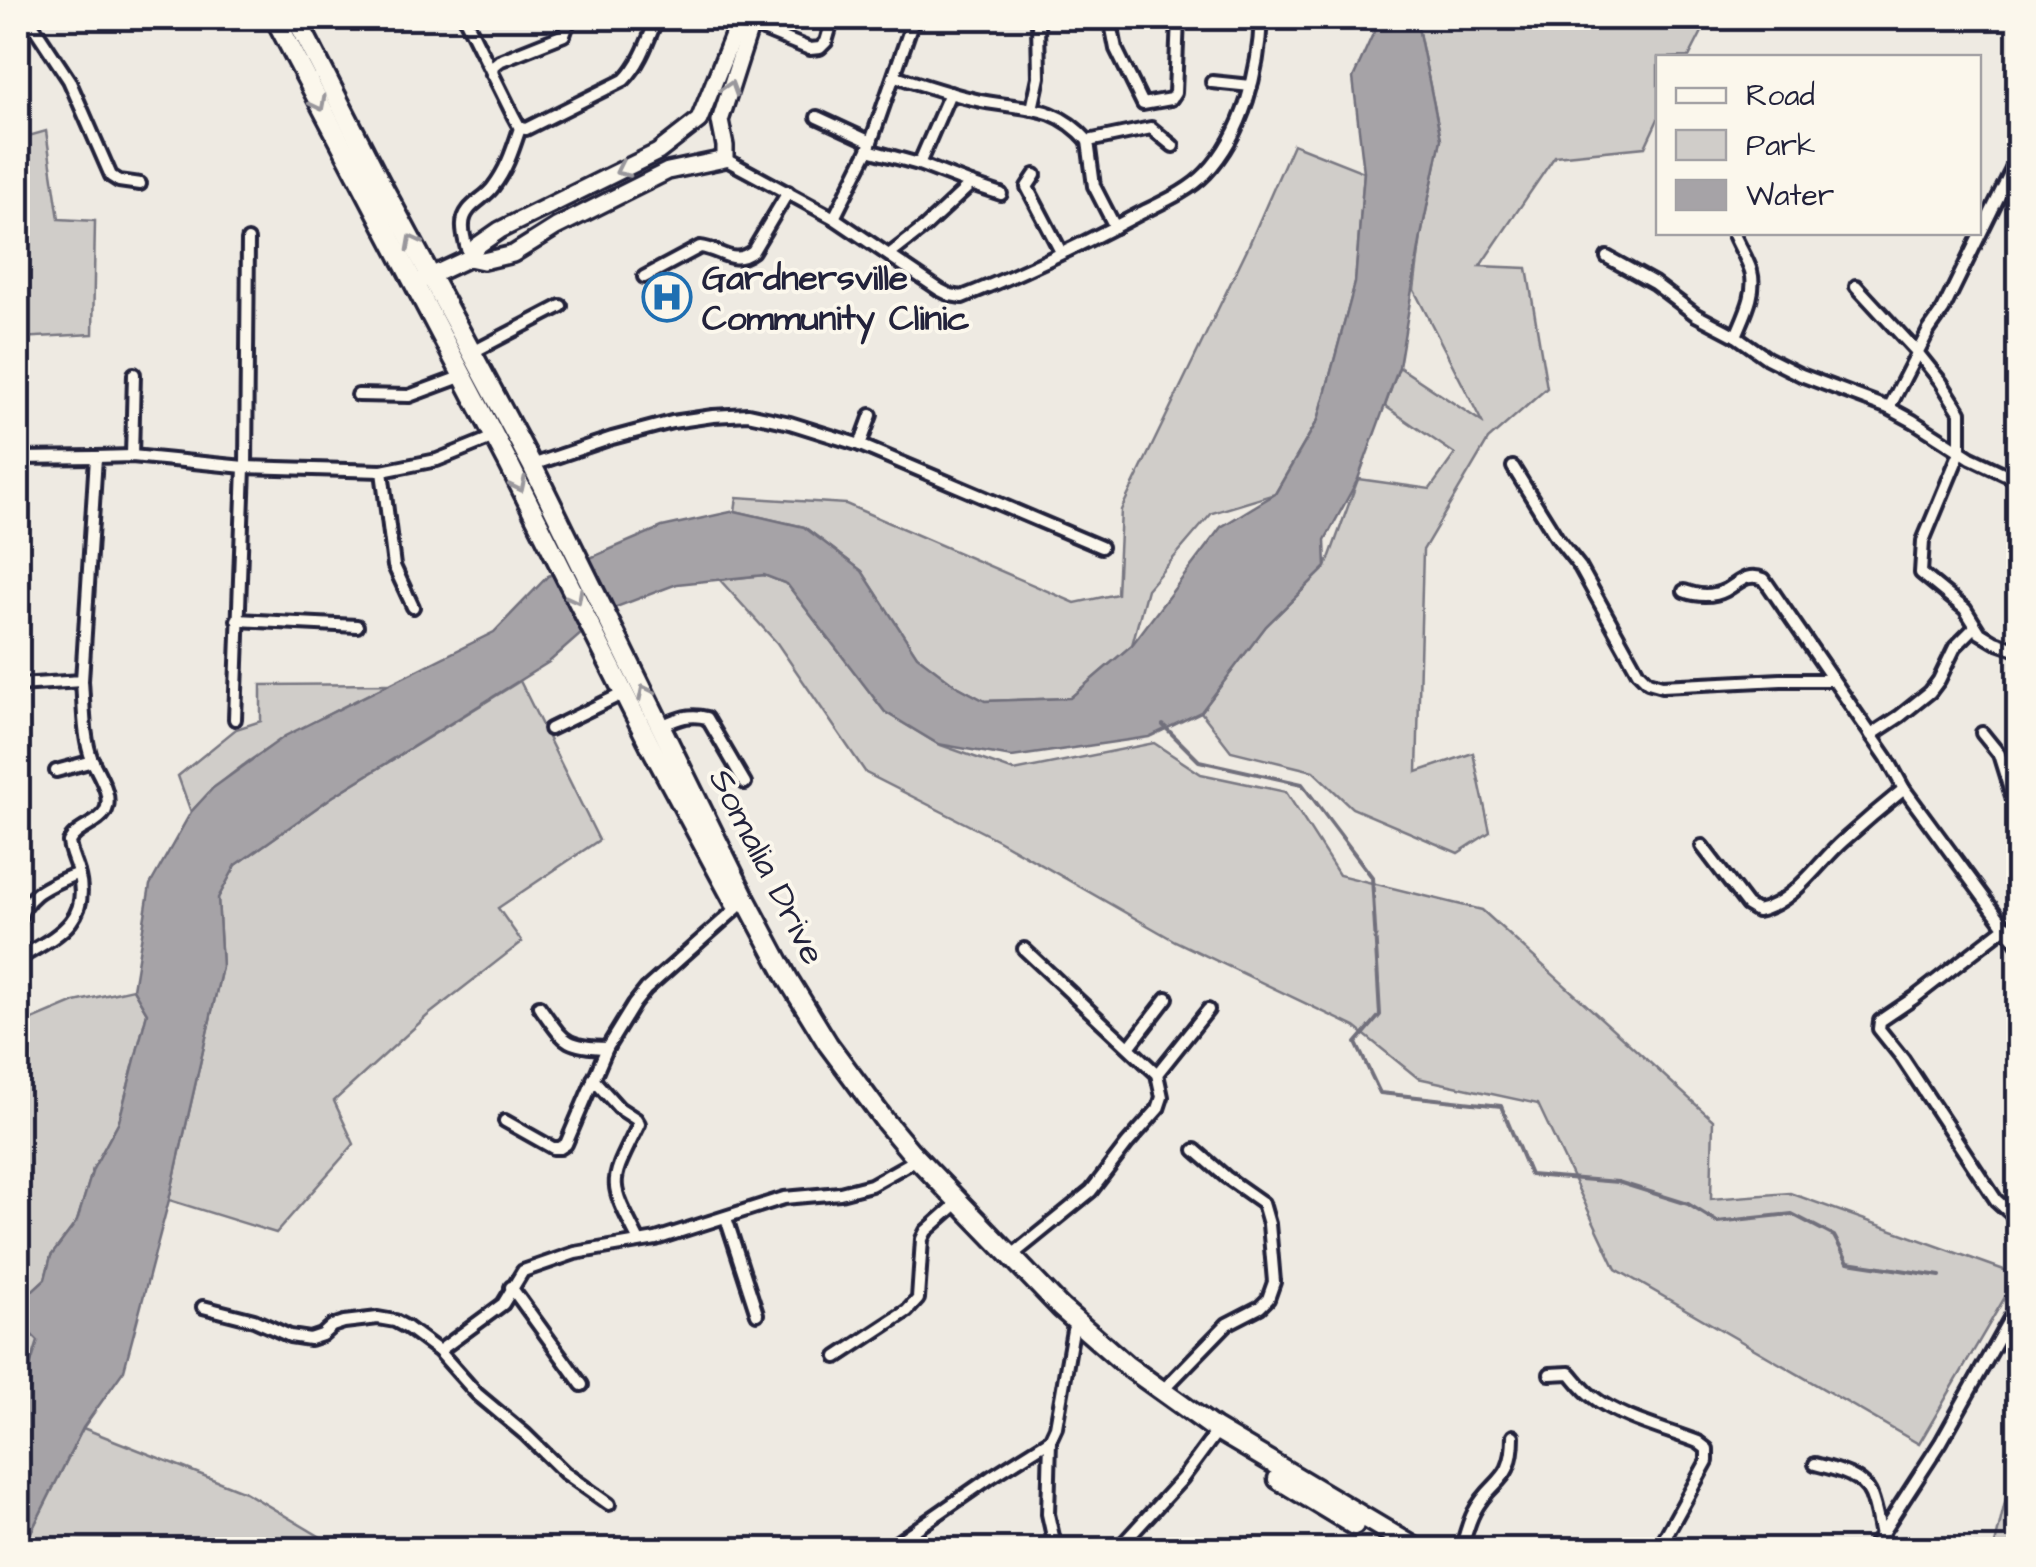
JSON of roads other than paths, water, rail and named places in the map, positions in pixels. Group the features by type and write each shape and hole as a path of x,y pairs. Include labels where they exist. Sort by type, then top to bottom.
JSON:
{"main road":[{"name":"Somalia Drive","path":"274,18 422,280 473,352 571,546 624,693 775,978 816,1044 883,1134 952,1208 1076,1326 1213,1437 1307,1498 1398,1550"},
{"name":"Somalia Drive","path":"296,18 380,182 463,376 553,555 661,726 788,979 828,1044 910,1151 1076,1326 1214,1428 1419,1550"}],"street":[{"path":"28,18 69,80 111,176 140,184"},
{"path":"465,18 520,128 508,166 490,192 469,208 465,216 462,224 470,258"},
{"path":"492,73 498,61 564,34 570,18"},
{"path":"520,128 526,129 624,80 641,57 657,18"},
{"path":"748,20 810,49 820,48 826,42 833,18"},
{"path":"834,218 870,146 914,18"},
{"path":"1032,109 1039,77 1036,18"},
{"path":"1110,18 1116,49 1151,128 1173,146"},
{"path":"1143,104 1170,98 1175,93 1178,18"},
{"path":"470,258 482,261 513,254 668,172 725,160 834,218 950,296 962,297 1116,227 1167,200 1207,172 1233,132 1251,86 1261,18"},
{"path":"422,280 470,258 488,238 658,152 698,120 748,20"},
{"path":"725,160 720,120 748,20"},
{"path":"894,76 950,93 1064,118 1088,141 1094,186 1116,227"},
{"path":"1212,82 1251,86"},
{"path":"918,164 950,93"},
{"path":"817,117 870,146 1001,194"},
{"path":"698,120 720,120"},
{"path":"1088,141 1151,128"},
{"path":"658,152 668,172"},
{"path":"1981,233 2018,158"},
{"path":"1035,175 1026,187 1061,252"},
{"path":"889,255 971,184"},
{"path":"644,276 700,247 744,258 753,252 788,192"},
{"path":"546,207 556,228"},
{"path":"1733,235 1751,271 1752,285 1736,336"},
{"path":"1889,408 1980,235"},
{"path":"235,719 244,518 248,240"},
{"path":"1607,257 1654,282 1696,315 1767,358 1889,408 1960,452 2018,480"},
{"path":"1856,286 1917,352 1960,412 1960,452 1922,542 1923,577 1964,609 1986,638 2018,650"},
{"path":"473,352 560,306"},
{"path":"132,456 134,374"},
{"path":"358,395 409,396 463,376"},
{"path":"532,466 672,422 748,414 790,422 860,445 1101,547"},
{"path":"860,445 871,415"},
{"path":"18,458 132,456 245,467 382,471 438,460 494,437"},
{"path":"18,959 64,932 74,920 82,897 69,842 74,833 103,816 107,803 100,772 92,761 82,682 96,457"},
{"path":"1514,467 1557,538 1580,567 1638,672 1648,682 1662,686 1832,680"},
{"path":"382,471 394,566 413,607"},
{"path":"1684,591 1724,592 1739,580 1760,576 1904,789 2018,944"},
{"path":"237,620 357,626"},
{"path":"1871,735 1930,692 1955,647 1975,628"},
{"path":"18,685 82,682"},
{"path":"550,729 624,693"},
{"path":"661,726 685,716 707,718 745,783"},
{"path":"1982,733 1999,754 2018,807"},
{"path":"56,771 92,761"},
{"path":"1702,846 1746,905 1757,911 1766,909 1802,884 1838,845 1904,789"},
{"path":"18,926 20,911 27,901 78,873"},
{"path":"504,1121 553,1148 566,1144 607,1048 634,1004 738,908"},
{"path":"2007,926 1880,1022 1879,1029 1996,1200 2018,1220"},
{"path":"18,945 18,959"},
{"path":"1011,1256 1091,1191 1158,1109 1162,1097 1158,1074 1024,949"},
{"path":"1130,1046 1166,998"},
{"path":"540,1006 564,1040 574,1046 607,1048"},
{"path":"1158,1074 1208,1010"},
{"path":"593,1079 639,1124 614,1178 618,1200 639,1241"},
{"path":"1163,1390 1227,1324 1268,1300 1274,1282 1269,1224 1263,1203 1226,1178 1195,1150"},
{"path":"439,1350 503,1304 523,1270 556,1258 656,1239 784,1198 840,1193 871,1185 910,1162"},
{"path":"837,1358 907,1311 918,1298 922,1239 952,1208"},
{"path":"726,1218 757,1314"},
{"path":"511,1287 582,1385"},
{"path":"1871,1550 1940,1442 2018,1304"},
{"path":"203,1307 310,1340 344,1322 386,1318 408,1328 439,1350 476,1394 526,1434 564,1473 609,1504"},
{"path":"1056,1550 1048,1514 1050,1440 1076,1326"},
{"path":"1550,1374 1570,1374 1600,1402 1707,1449 1707,1460 1658,1550"},
{"path":"1461,1550 1475,1510 1508,1470 1512,1436"},
{"path":"1118,1550 1213,1437"},
{"path":"886,1550 1050,1440"},
{"path":"1815,1464 1864,1485 1871,1494 1881,1535"}],"water":[{"path":"1373,18 1416,18 1441,139 1399,367 1358,479 1325,540 1326,567 1266,626 1201,712 1149,737 1012,757 938,744 885,712 787,584 764,575 677,584 608,610 549,662 332,797 236,865 218,898 222,967 169,1200 124,1370 83,1428 22,1550 18,1549 18,1405 38,1341 18,1325 18,1299 45,1279 51,1256 77,1221 93,1169 119,1121 147,1013 133,989 150,885 191,812 213,788 285,736 494,632 548,576 662,527 735,511 804,527 862,571 917,656 955,685 985,701 1070,698 1132,645 1221,527 1275,494 1318,420 1355,283 1364,172 1353,78 1377,25"}],"waterway":[{"path":"1163,725 1199,761 1302,784 1372,877 1380,1015 1356,1043 1380,1093 1501,1106 1530,1175 1618,1182 1688,1204 1717,1222 1792,1214 1834,1236 1848,1262 1940,1276"}],"place":[{"name":"Gardnersville Community Clinic","path":"667,297"}]}
